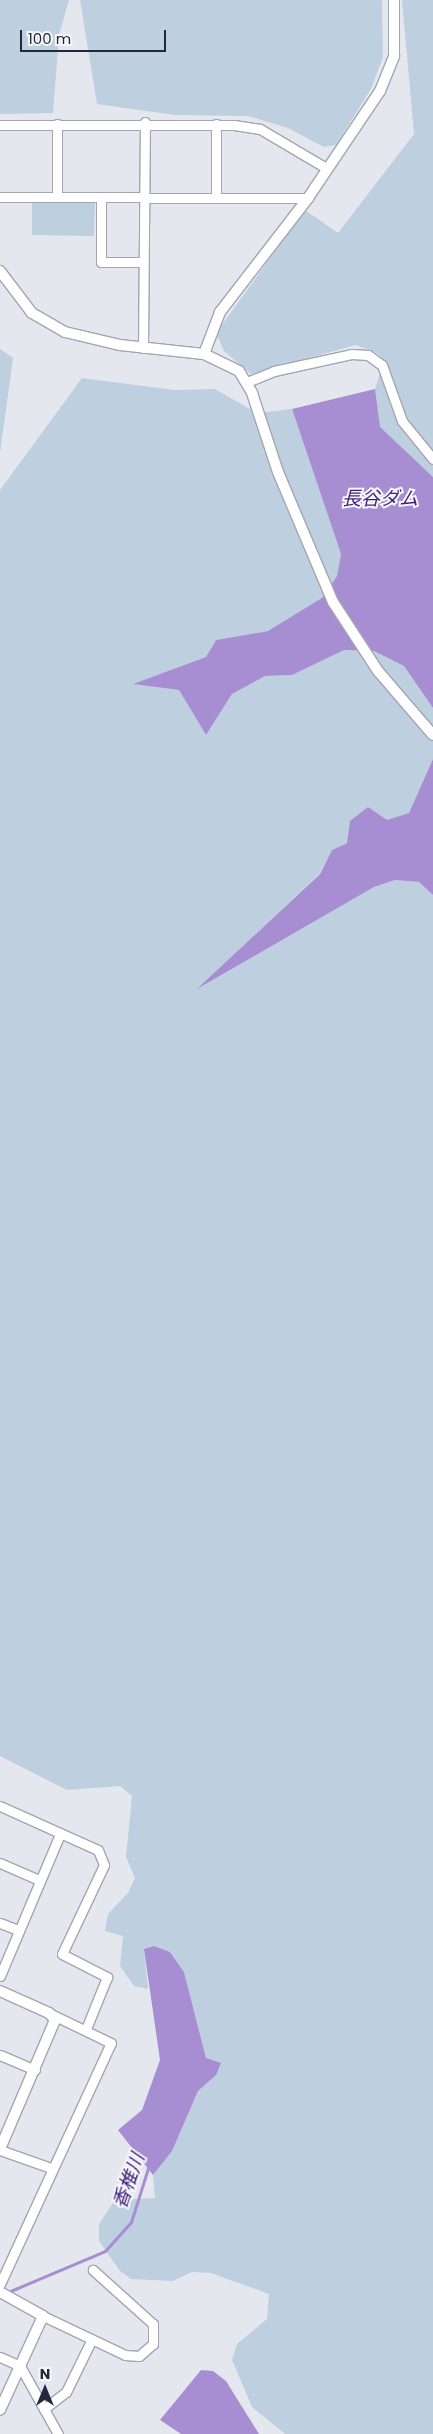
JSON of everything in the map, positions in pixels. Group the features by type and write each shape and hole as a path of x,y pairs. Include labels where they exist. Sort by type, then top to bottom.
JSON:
{"street":[{"path":"204,354 220,312 308,198 326,168 380,91 394,56 394,0"},
{"path":"0,125 145,122 216,124 260,129 326,168"},
{"path":"143,348 142,262 145,122"},
{"path":"57,124 57,197"},
{"path":"216,124 216,196"},
{"path":"0,197 216,196 308,198"},
{"path":"101,197 101,262 142,262"},
{"path":"0,272 44,322 80,338 143,348 204,354 233,367 247,382 278,472 317,560 333,602 378,671 413,717 433,735"},
{"path":"247,382 351,354 373,357 382,365 402,420 433,459"},
{"path":"0,1806 98,1850 104,1865 62,1954 107,1976 86,2029"},
{"path":"0,1976 16,1929 60,1834"},
{"path":"0,1863 39,1880"},
{"path":"0,1922 16,1929"},
{"path":"0,1992 86,2029 111,2043 51,2168 0,2284"},
{"path":"48,2013 55,2020 53,2031 0,2149 51,2168"},
{"path":"0,2055 36,2070"},
{"path":"0,2292 91,2341 139,2356 153,2344 153,2324 93,2270"},
{"path":"0,2410 43,2316"},
{"path":"44,2409 66,2392 91,2341"},
{"path":"0,2357 20,2366 44,2409 54,2432"}],"shaded area":[{"path":"0,0 69,0 59,35 53,113 0,114"},
{"path":"80,0 382,0 383,57 371,89 336,145 324,147 288,128 248,116 175,115 97,104"},
{"path":"402,0 433,0 433,477 379,427 375,389 384,360 377,353 356,345 251,374 224,351 216,333 305,210 338,233 414,134"},
{"path":"32,201 95,202 94,236 32,235"},
{"path":"0,349 13,358 0,453"},
{"path":"82,378 174,390 215,389 257,413 292,409 341,554 337,576 322,598 294,618 268,631 216,640 206,657 134,684 179,690 206,735 232,694 265,676 292,675 343,650 374,651 404,666 433,708 433,759 409,813 332,850 320,873 199,988 374,887 395,880 419,882 433,895 433,2434 285,2434 252,2407 232,2360 237,2344 267,2319 269,2294 211,2273 192,2272 173,2281 131,2279 120,2271 99,2241 99,2224 115,2200 155,2198 153,2175 172,2150 198,2091 216,2075 206,2058 184,1972 170,1952 144,1949 148,1989 134,1986 120,1966 123,1936 105,1931 108,1914 128,1893 135,1878 126,1857 132,1796 120,1786 67,1790 0,1756 0,490"}],"water":[{"name":"長谷ダム","path":"375,389 380,427 433,477 433,708 404,666 374,651 344,650 292,675 265,676 232,694 206,735 179,690 133,684 206,657 216,640 268,631 322,598 337,576 341,554 292,409"},
{"path":"433,759 433,895 419,882 395,880 374,887 197,989 320,874 332,850 347,843 350,821 368,807 387,820 409,813"},
{"path":"154,1946 170,1952 184,1972 206,2058 221,2063 216,2075 198,2091 172,2151 153,2175 118,2130 142,2110 160,2060 144,1949"},
{"path":"201,2370 213,2371 226,2381 259,2434 181,2434 160,2420"}],"waterway":[{"name":"香椎川","path":"8,2292 105,2251 131,2222 149,2165"}]}
